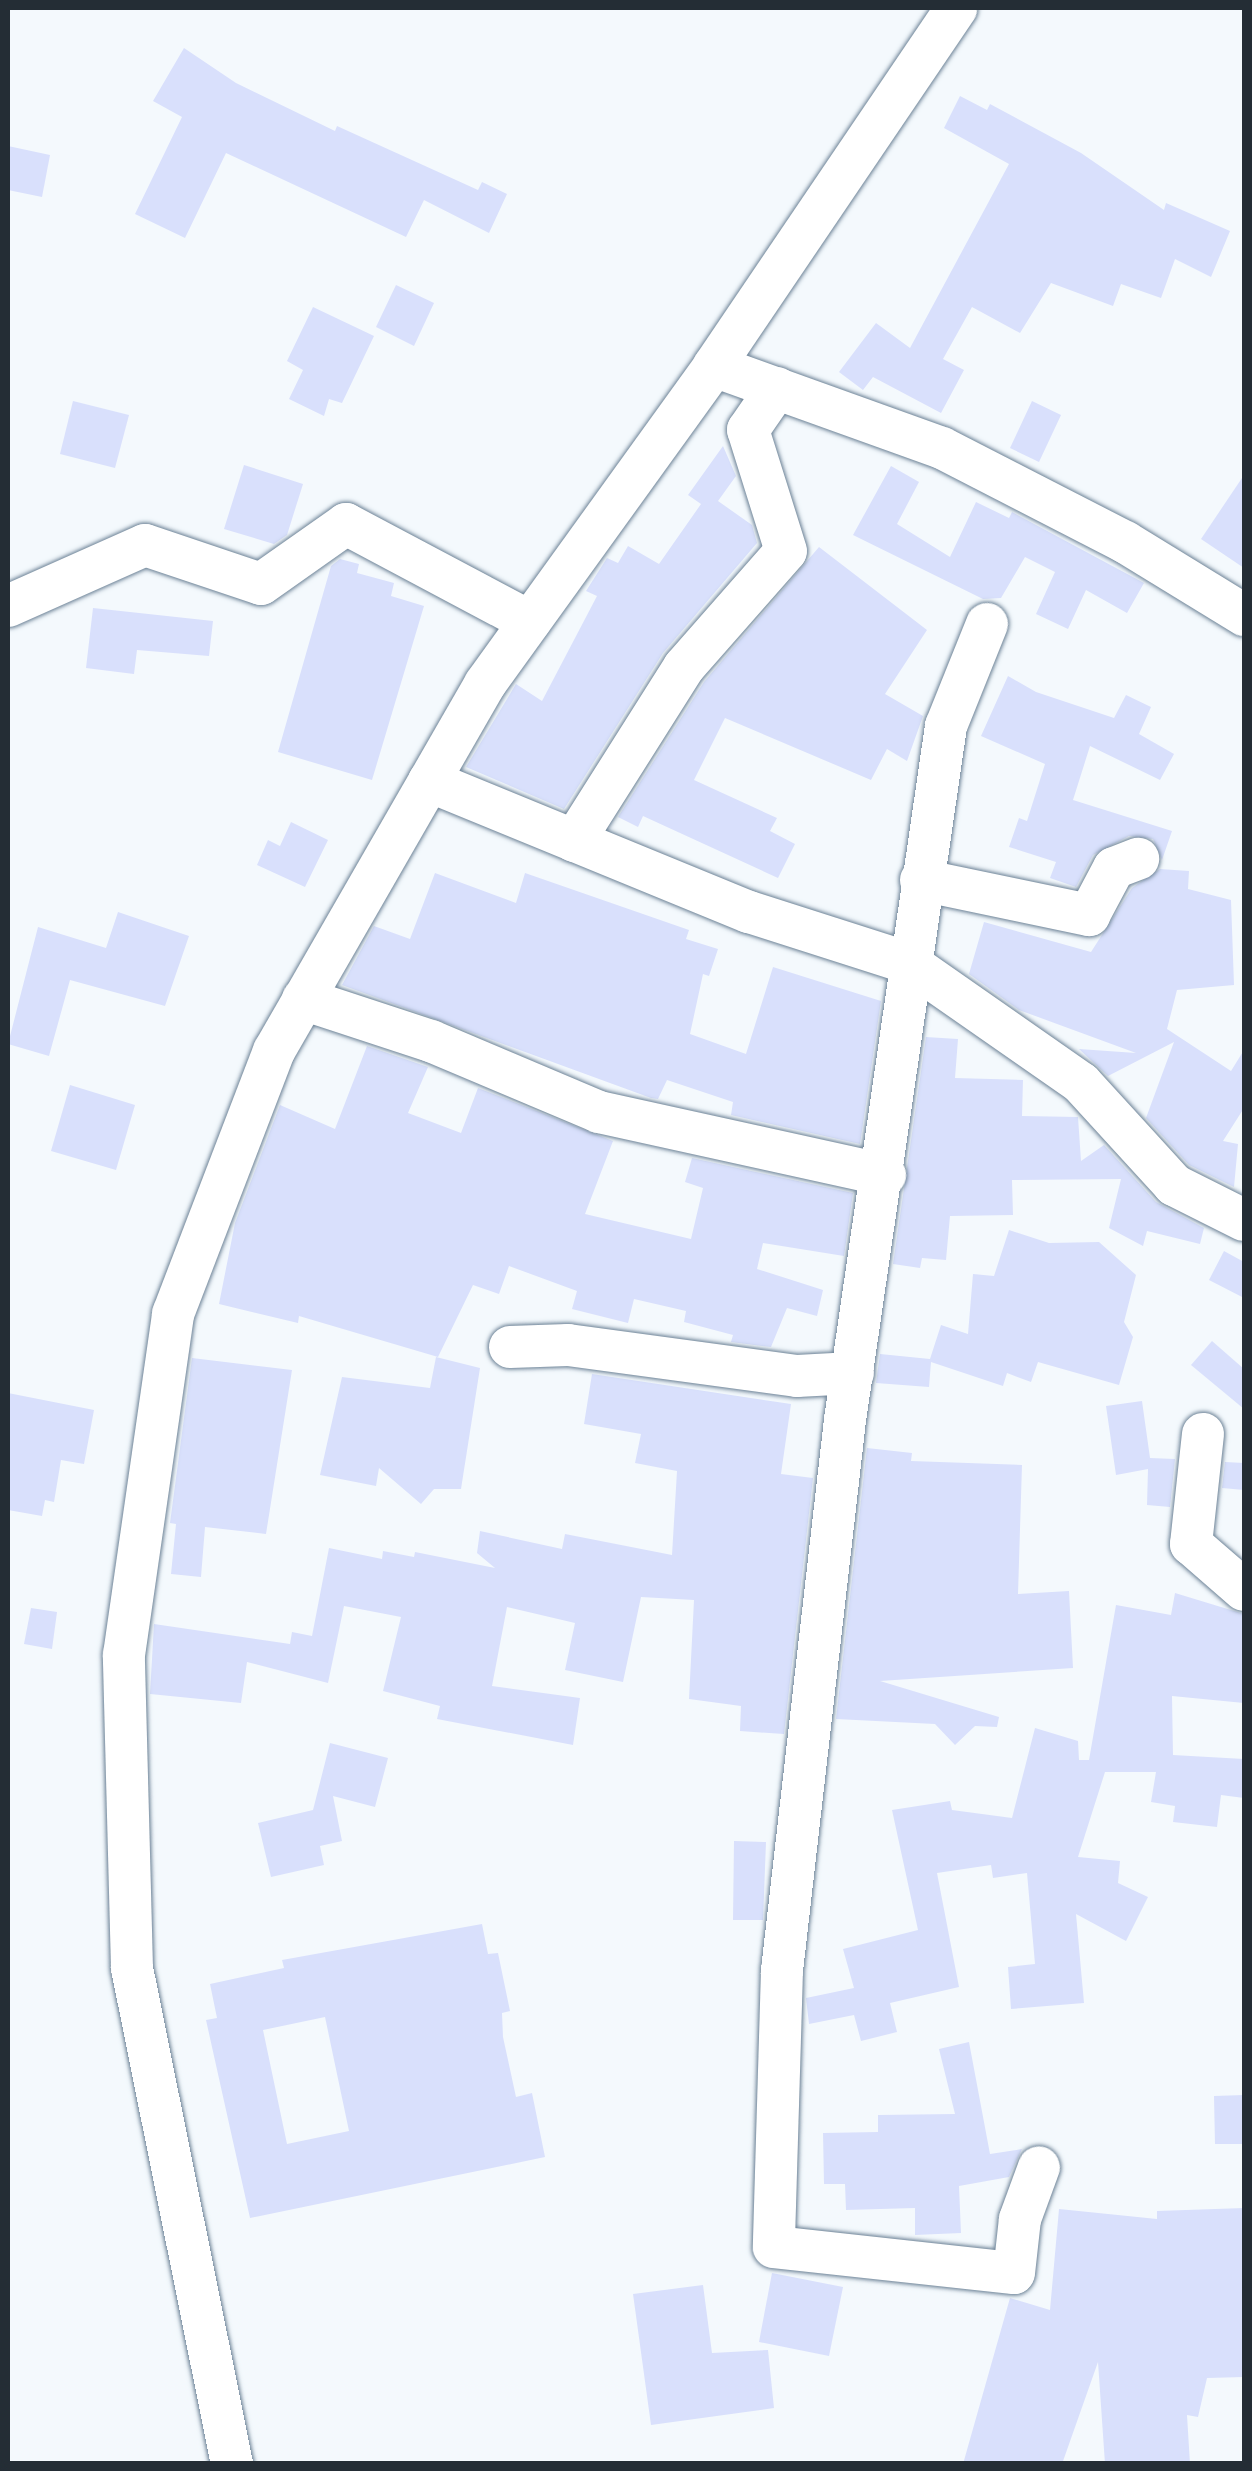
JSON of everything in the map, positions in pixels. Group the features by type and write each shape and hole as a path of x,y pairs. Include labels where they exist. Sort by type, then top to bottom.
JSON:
{"street":[{"path":"232,2464 132,1968 124,1654 173,1314 274,1051 429,781 530,622 714,366 956,8"},
{"path":"714,366 942,448 1125,542 1244,616"},
{"path":"574,841 684,667 786,551 748,430 777,388"},
{"path":"8,606 145,545 261,584 346,524 530,622"},
{"path":"987,624 946,726 909,963 885,1175 852,1373 782,1970 774,2247 1014,2272 1020,2219 1039,2167"},
{"path":"429,781 749,912 909,963 1082,1083 1174,1185 1244,1220"},
{"path":"921,880 1089,915 1114,868 1138,859"},
{"path":"304,999 431,1041 600,1112 885,1175"},
{"path":"510,1346 568,1345 797,1376 852,1373"},
{"path":"1202,1434 1192,1544 1244,1590"}],"building":[{"path":"184,48 236,83 335,131 337,126 478,190 482,182 507,194 489,233 424,200 406,237 226,153 185,238 135,214 182,117 153,101"},
{"path":"960,96 987,110 990,104 1081,153 1164,210 1166,203 1230,231 1211,277 1175,259 1161,298 1121,284 1113,306 1051,283 1020,333 972,307 943,359 964,370 941,413 873,377 863,390 839,372 876,323 910,348 1009,164 944,128"},
{"path":"8,146 50,155 42,197 8,190"},
{"path":"396,285 434,303 414,346 376,327"},
{"path":"313,307 374,336 342,403 329,399 324,416 289,399 303,370 287,361"},
{"path":"73,401 129,415 115,468 60,454"},
{"path":"1032,401 1061,415 1039,462 1010,448"},
{"path":"723,446 736,476 718,501 752,525 757,543 663,653 564,809 466,767 516,684 542,701 597,596 586,591 607,558 618,563 628,546 659,564 701,504 688,495"},
{"path":"244,465 303,484 287,535 274,544 224,529"},
{"path":"891,466 919,482 897,524 950,557 976,502 1009,518 1012,512 1144,583 1127,613 1086,590 1068,629 1036,614 1055,572 1025,557 1001,598 983,599 853,535"},
{"path":"1244,475 1244,568 1201,539"},
{"path":"819,547 927,630 885,694 923,716 907,761 887,749 871,780 725,718 694,780 777,818 770,831 795,844 778,878 643,816 638,827 618,817 704,682"},
{"path":"340,559 359,564 357,573 394,583 391,596 424,606 372,780 278,752 331,566"},
{"path":"93,608 213,621 209,656 137,650 134,674 86,668"},
{"path":"1008,676 1036,692 1114,718 1126,695 1151,707 1139,734 1174,754 1160,780 1090,746 1073,800 1172,831 1162,860 1153,839 1129,836 1093,855 1076,887 1050,878 1056,862 1009,847 1019,818 1027,821 1045,764 981,736"},
{"path":"291,822 328,840 305,887 257,865 268,840 280,846"},
{"path":"1160,869 1189,871 1188,889 1231,900 1234,985 1177,990 1167,1029 1231,1071 1244,1050 1244,1108 1223,1141 1238,1144 1234,1187 1189,1165 1146,1118 1174,1042 1108,1076 1079,1049 1136,1053 1019,1010 969,974 984,922 1091,952 1132,888"},
{"path":"435,873 516,903 525,873 689,930 686,939 718,949 709,976 703,974 690,1034 746,1054 773,967 881,1001 860,1144 731,1115 733,1102 667,1080 658,1099 651,1098 342,985 374,926 410,939"},
{"path":"118,912 189,936 165,1006 70,980 49,1056 8,1044 38,927 106,948"},
{"path":"926,1037 958,1039 955,1078 1023,1080 1022,1116 1078,1117 1081,1161 1104,1145 1156,1202 1204,1228 1200,1244 1147,1231 1143,1246 1109,1228 1121,1179 1012,1180 1013,1215 950,1216 946,1260 922,1258 920,1268 893,1264"},
{"path":"367,1046 428,1067 408,1113 461,1133 478,1088 613,1141 585,1214 691,1239 703,1188 685,1182 692,1158 853,1193 844,1256 763,1243 757,1269 823,1290 817,1316 787,1308 771,1347 731,1342 733,1335 684,1322 686,1311 634,1299 628,1323 572,1309 577,1291 509,1266 499,1294 473,1285 438,1357 299,1316 298,1323 219,1304 235,1223 280,1105 335,1129"},
{"path":"70,1085 135,1105 116,1170 51,1151"},
{"path":"1009,1230 1049,1243 1099,1242 1136,1275 1124,1322 1133,1337 1119,1385 1038,1362 1031,1382 1007,1373 1003,1386 931,1362 929,1387 876,1383 880,1354 930,1359 941,1325 968,1334 973,1274 994,1276"},
{"path":"1224,1251 1244,1262 1244,1298 1209,1280"},
{"path":"1212,1341 1244,1369 1244,1409 1191,1365"},
{"path":"436,1357 480,1368 461,1489 434,1489 421,1504 379,1468 376,1486 320,1475 342,1377 430,1388"},
{"path":"192,1358 292,1370 266,1534 205,1527 201,1577 171,1574 176,1524 170,1523"},
{"path":"592,1374 791,1404 781,1474 813,1478 784,1734 740,1731 741,1706 689,1699 694,1600 641,1597 623,1682 565,1670 575,1623 507,1607 492,1686 580,1698 573,1745 437,1719 440,1706 383,1691 401,1617 344,1606 328,1683 247,1662 241,1703 150,1694 154,1624 290,1644 292,1632 312,1636 329,1548 382,1559 383,1551 414,1557 415,1552 495,1568 477,1553 480,1531 562,1549 565,1534 672,1555 677,1471 635,1463 641,1434 584,1424"},
{"path":"8,1393 94,1410 84,1464 61,1460 54,1502 45,1500 42,1516 8,1510"},
{"path":"1142,1401 1150,1458 1175,1459 1170,1507 1147,1505 1148,1469 1116,1475 1106,1406"},
{"path":"867,1448 912,1453 911,1461 1022,1465 1018,1594 1069,1591 1073,1668 880,1681 999,1717 997,1727 975,1726 955,1745 935,1724 836,1719"},
{"path":"1225,1462 1244,1463 1244,1490 1222,1488"},
{"path":"1175,1593 1244,1614 1244,1703 1172,1696 1173,1755 1244,1759 1244,1798 1221,1795 1217,1827 1173,1822 1175,1806 1151,1802 1156,1772 1105,1772 1078,1857 1120,1861 1118,1883 1148,1897 1126,1941 1076,1914 1084,2003 1011,2009 1008,1967 1035,1964 1027,1873 993,1878 991,1865 937,1873 959,1987 890,2003 897,2032 861,2041 854,2015 809,2024 806,1998 854,1988 843,1949 918,1930 892,1810 950,1801 952,1810 1012,1818 1035,1728 1078,1741 1079,1760 1089,1760 1116,1605 1171,1615"},
{"path":"31,1608 57,1612 52,1649 24,1644"},
{"path":"330,1743 388,1758 375,1807 333,1796 342,1841 320,1846 324,1865 271,1877 258,1823 313,1810"},
{"path":"734,1841 766,1842 763,1920 733,1920"},
{"path":"482,1924 488,1954 498,1953 510,2011 502,2013 503,2037 516,2097 532,2093 545,2157 250,2218 206,2020 217,2018 210,1984 284,1968 282,1960","holes":["325,2017 349,2131 287,2144 263,2030"]},
{"path":"969,2042 990,2154 1022,2149 1009,2177 959,2186 961,2233 915,2235 915,2208 846,2210 845,2184 824,2184 823,2133 878,2132 878,2115 955,2114 939,2049"},
{"path":"1244,2095 1244,2144 1215,2144 1214,2096"},
{"path":"1244,2208 1244,2377 1207,2378 1198,2417 1187,2415 1190,2464 1105,2464 1098,2362 1062,2464 963,2464 1010,2298 1050,2310 1059,2209 1157,2219 1157,2211"},
{"path":"772,2273 843,2287 829,2356 759,2342"},
{"path":"703,2285 712,2353 768,2350 774,2408 651,2425 633,2294"}]}
